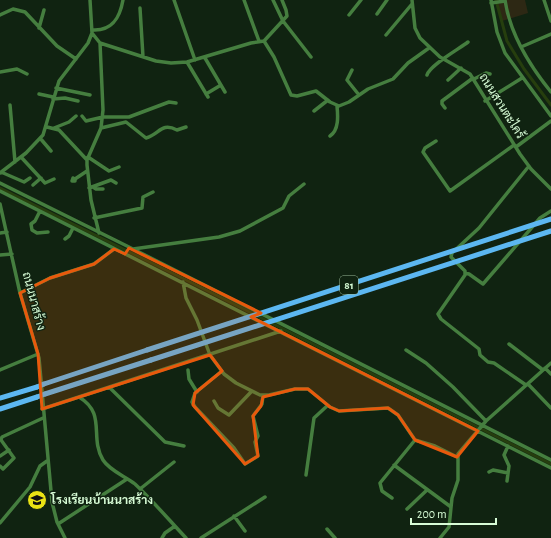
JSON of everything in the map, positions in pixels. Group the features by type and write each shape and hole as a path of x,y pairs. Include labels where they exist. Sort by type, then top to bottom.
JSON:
{"highway":[{"name":"81","path":"0,398 551,219"},
{"name":"81","path":"0,409 551,231"}],"street":[{"path":"90,0 93,32 100,44 103,117 102,128 88,158 87,171 91,187 94,218 99,233"},
{"path":"0,172 21,157 40,138 47,127 56,88 93,32 114,22 119,16 123,0"},
{"path":"174,0 195,60"},
{"path":"244,0 259,41"},
{"path":"273,0 283,21 311,57"},
{"path":"100,44 143,57 171,63 187,62 205,58 259,41 264,41 283,21 287,13 282,0"},
{"path":"349,15 361,0"},
{"path":"377,14 387,0"},
{"path":"544,0 551,21"},
{"path":"551,92 530,64 521,47 504,1 492,2 497,32 505,52 522,78 551,116"},
{"path":"386,35 412,2"},
{"name":"ถนนสวนตะไคร้","path":"412,2 415,28 420,38 429,48 443,59 461,68 474,79 485,100 529,166 550,187"},
{"path":"13,9 15,4"},
{"path":"140,8 143,57"},
{"path":"0,15 13,9 25,12 57,46 76,59"},
{"path":"39,28 44,10"},
{"path":"521,47 551,34"},
{"path":"264,41 274,57 291,95 297,96 316,91 337,106 344,105 359,95 393,79 408,63 429,48"},
{"path":"427,75 430,69 448,54 468,42"},
{"path":"205,58 225,92"},
{"path":"187,62 207,96 221,85"},
{"path":"448,80 461,68"},
{"path":"0,72 17,69 27,74"},
{"path":"352,70 347,80 359,95"},
{"path":"445,108 442,101 474,79 486,73 490,74"},
{"path":"485,100 522,78"},
{"path":"545,85 551,85"},
{"path":"56,88 90,95"},
{"path":"39,94 53,98 65,98 78,101"},
{"path":"314,111 328,100"},
{"path":"82,116 86,121 103,117 129,117 169,102 176,103"},
{"path":"10,105 15,162"},
{"path":"330,136 333,133 337,123 337,106"},
{"path":"54,128 69,122 76,116"},
{"path":"436,141 425,148 423,152 450,191 551,121"},
{"path":"102,128 126,122 146,138 167,127 172,127 177,130 186,127"},
{"path":"47,127 54,128 63,134 88,158 109,171 119,168"},
{"path":"40,138 51,151"},
{"path":"21,157 47,184 54,179"},
{"path":"529,166 479,228 452,253 452,257 465,273 469,274 483,284 540,218 551,211"},
{"path":"75,179 87,171"},
{"path":"0,172 24,182 30,178"},
{"path":"33,185 41,178"},
{"path":"91,187 112,180 116,183"},
{"path":"0,183 99,233 183,282 551,468"},
{"path":"0,191 114,249 129,251 240,231 283,208 289,196 304,184"},
{"path":"91,187 103,189"},
{"path":"94,218 142,208 143,197 153,192"},
{"name":"ถนนนาสร้าง","path":"0,204 20,293 38,354 47,461 54,512 65,538"},
{"path":"40,211 36,221 31,224 32,230 37,233 48,232"},
{"path":"65,239 69,236 73,228"},
{"path":"0,233 7,232"},
{"path":"20,293 50,278 94,264 114,249"},
{"path":"129,251 484,422 551,460"},
{"path":"0,255 12,254"},
{"path":"465,273 438,316 480,349 480,355 488,362 494,363 527,384 551,408"},
{"path":"183,282 186,298 197,320 210,355 228,378 251,392 263,395 304,388 312,391 327,406 333,409 345,411 388,408 398,415 415,440 435,446 457,457"},
{"path":"42,409 281,331"},
{"path":"509,344 551,374"},
{"path":"406,350 426,363 453,387 484,422"},
{"path":"0,370 38,354"},
{"path":"440,538 449,527 451,507 458,480 457,457 460,450 478,431 484,422 551,363"},
{"path":"188,370 189,380 197,392"},
{"path":"222,371 197,392 193,397 193,405 234,448 245,464 258,456 254,442 258,436 253,416 262,404 263,395"},
{"path":"109,387 165,442 184,446"},
{"path":"214,401 218,408 229,415 251,392"},
{"path":"79,397 93,408 97,442 103,459 108,466 140,489 186,538"},
{"path":"306,475 314,418 327,406"},
{"path":"0,466 3,469 14,456 1,440 2,436 43,418"},
{"path":"392,498 382,491 380,483 415,440"},
{"path":"507,481 509,466 504,455 508,446"},
{"path":"0,456 9,450"},
{"path":"0,523 30,487 40,466 47,461"},
{"path":"140,489 174,462"},
{"path":"394,465 451,507"},
{"path":"489,472 493,470 508,473"},
{"path":"58,524 127,479"},
{"path":"407,510 427,490"},
{"path":"201,538 265,497"},
{"path":"0,514 4,518"},
{"path":"234,516 245,531"},
{"path":"162,538 165,533 175,526"},
{"path":"327,529 335,538"}],"highlighted area":[{"path":"129,248 133,249 206,285 261,313 251,317 478,431 457,457 415,440 398,415 388,408 339,411 330,407 308,389 295,389 263,397 261,406 253,416 258,456 245,464 193,405 195,393 222,371 210,355 42,409 38,354 20,293 50,278 94,264 114,249 125,254"}],"shaded area":[{"path":"496,0 525,0 528,13 502,21"}],"waterway":[{"path":"496,0 507,41 524,69 551,105"},
{"path":"0,188 551,464"}],"place":[{"name":"โรงเรียนบ้านนาสร้าง","path":"37,500"}]}
